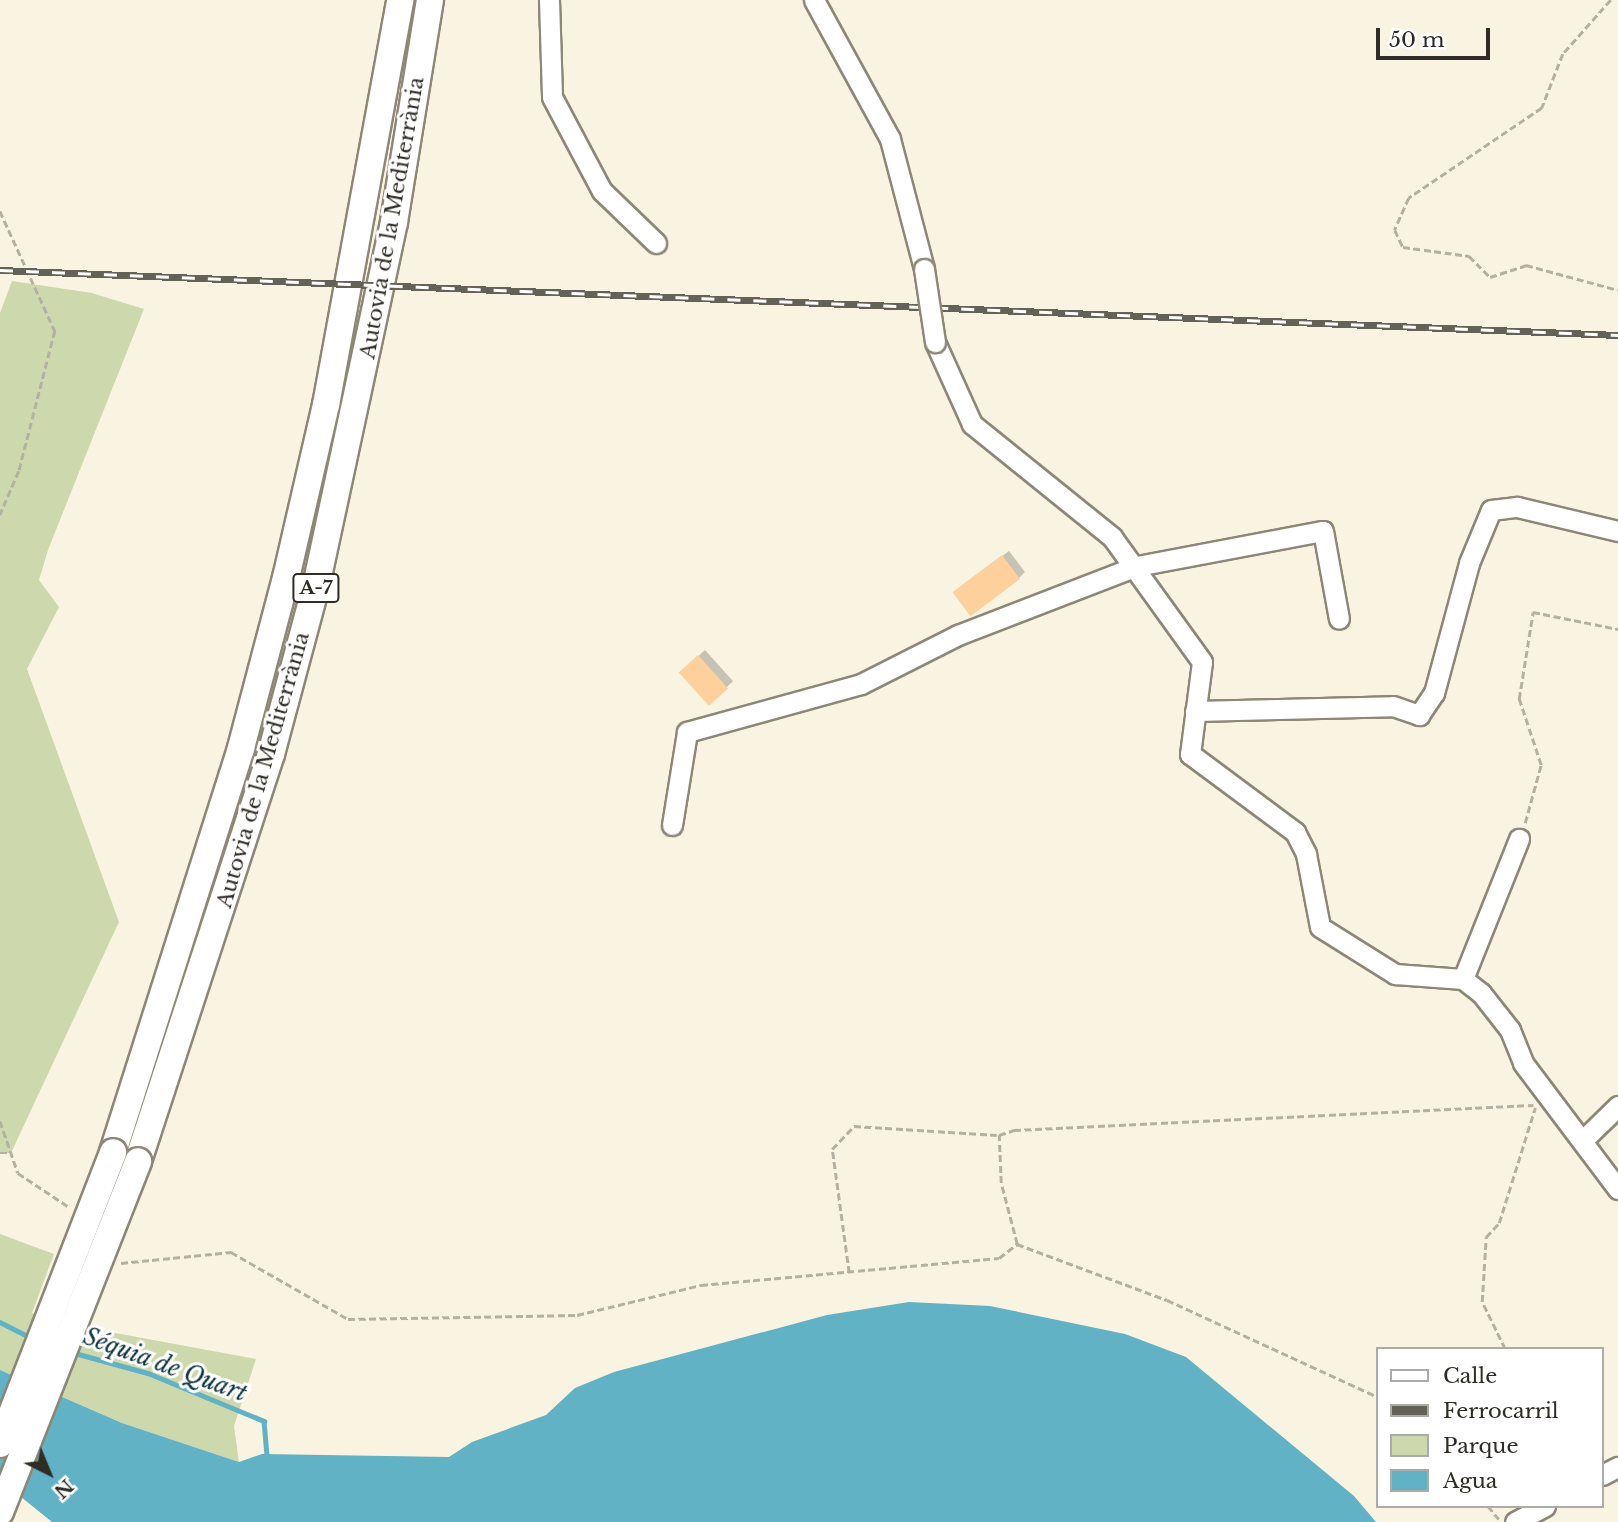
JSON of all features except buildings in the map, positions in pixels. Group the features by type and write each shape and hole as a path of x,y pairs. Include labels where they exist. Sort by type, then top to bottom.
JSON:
{"highway":[{"name":"Autovia de la Mediterrània","path":"0,1444 113,1152 237,761 286,578 326,405 400,0"},
{"name":"Autovia de la Mediterrània","path":"0,1512 138,1161 271,754 316,586 394,222 430,0"}],"street":[{"path":"549,0 552,97 602,191 656,243"},
{"path":"814,0 890,139 924,269 935,342 972,424 1016,464 1081,508 1137,566 1202,662 1190,754 1196,764 1295,832 1306,854 1312,909 1327,936 1395,974 1463,979 1510,1030 1523,1063 1557,1104 1618,1189"},
{"path":"1195,711 1394,706 1419,715 1434,693 1469,563 1491,510 1517,507 1618,531"},
{"path":"672,825 687,732 861,684 958,635 1137,566 1323,531 1339,619"},
{"path":"1463,979 1520,839"},
{"path":"1583,1140 1618,1106"},
{"path":"1516,1522 1541,1508"}],"path":[{"path":"1611,0 1563,54 1542,108 1409,198 1395,230 1403,247 1469,256 1490,277 1526,265 1618,290"},
{"path":"0,211 55,331 19,471 0,514"},
{"path":"1520,839 1541,765 1519,699 1533,612 1618,629"},
{"path":"849,1273 832,1149 855,1126 999,1135 1557,1104"},
{"path":"1504,1347 1482,1302 1486,1237 1499,1223 1536,1105"},
{"path":"0,1121 18,1173 74,1211"},
{"path":"999,1135 1001,1183 1017,1244"},
{"path":"0,1153 11,1153"},
{"path":"121,1263 231,1252 348,1319 576,1315 701,1285 999,1258 1017,1244"},
{"path":"1017,1244 1204,1316 1376,1396"},
{"path":"1490,1508 1502,1522"}],"green space":[{"path":"12,281 92,293 144,309 48,550 39,580 59,607 27,669 119,922 11,1153 0,1153 0,313"},
{"path":"0,1234 54,1254 32,1313 82,1341 110,1332 256,1359 234,1426 239,1462 122,1423 0,1370"}],"water":[{"path":"909,1302 990,1306 1125,1334 1186,1357 1354,1496 1376,1522 52,1522 0,1480 0,1370 122,1423 239,1462 262,1454 449,1457 472,1442 546,1415 575,1388 614,1372 827,1315"}],"waterway":[{"name":"Séquia de Quart","path":"0,1322 33,1339"},
{"name":"Séquia de Quart","path":"71,1352 148,1373 264,1421 267,1459"}],"railway":[{"path":"0,270 1618,335"}]}
